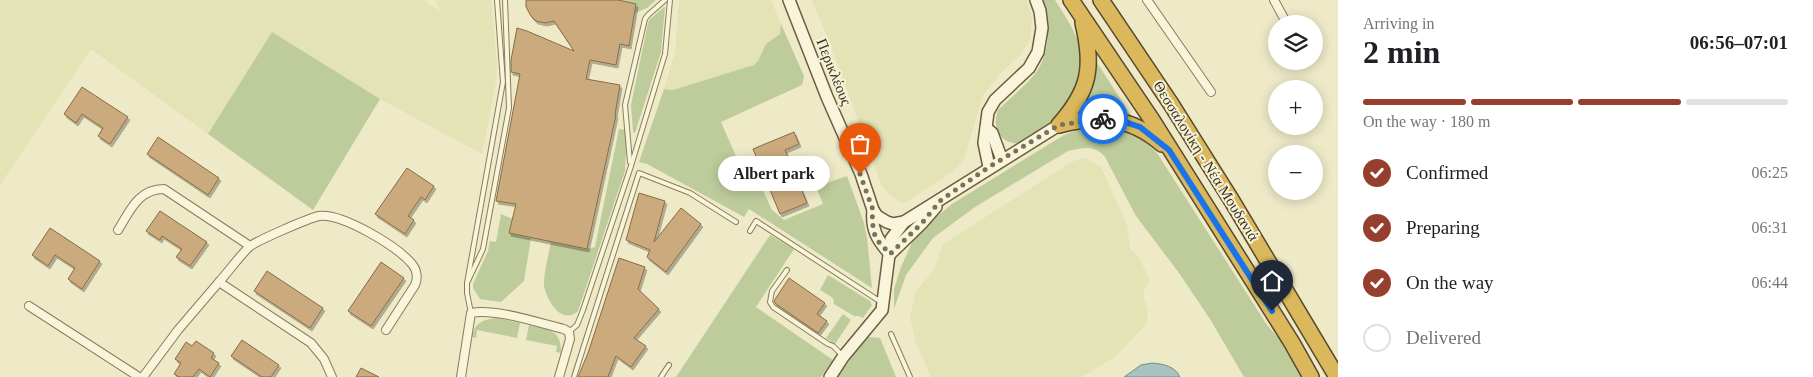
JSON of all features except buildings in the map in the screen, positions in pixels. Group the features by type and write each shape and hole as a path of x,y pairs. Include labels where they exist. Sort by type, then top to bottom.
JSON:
{"highway":[{"name":"Θεσσαλονίκη - Νέα Μουδανιά","path":"1101,0 1171,104 1232,200 1337,377"},
{"name":"Θεσσαλονίκη - Νέα Μουδανιά","path":"1076,6 1152,120 1169,150 1292,343 1311,377"},
{"path":"1059,125 1075,107 1086,84 1087,42 1076,6"},
{"path":"1059,125 1097,118 1125,122 1140,127 1169,150"}],"street":[{"name":"Περικλέους","path":"789,0 860,174 890,254"},
{"path":"989,167 984,143 986,119 990,108 995,100 1025,73 1038,52 1042,28 1040,10 1036,0"},
{"path":"1147,0 1211,92"},
{"path":"1274,0 1282,15"},
{"path":"875,213 883,221 892,224 904,222 941,200 989,167 1059,125"},
{"path":"986,128 992,133 1002,160"},
{"path":"996,144 1010,147 1025,146"},
{"path":"118,230 134,204 146,192 153,189 164,189 250,246"},
{"path":"890,254 922,223 941,200"},
{"path":"29,306 141,377 178,330 250,246 306,220 319,216 332,216 357,225 398,251 412,264 416,272 417,279 415,285 386,330"},
{"path":"830,377 843,357 882,310 891,239 904,222"},
{"path":"219,282 311,343 324,359 332,377"},
{"path":"461,377 471,314 487,312 564,329 569,332 570,340 559,377"}],"lane":[{"path":"471,314 467,283 503,82 497,0"},
{"path":"467,283 473,274 483,249 509,108 505,0"},
{"path":"631,166 625,105 646,19 665,0"},
{"path":"569,332 577,325 583,310 631,166 665,54 670,0"},
{"path":"574,377 640,173 690,193 736,222"},
{"path":"750,232 756,221 883,304"},
{"path":"787,270 772,291 770,302 773,307 833,346 843,357"},
{"path":"891,334 910,377"},
{"path":"661,377 669,365"}],"green space":[{"path":"0,0 424,0 441,12 435,0 491,0 497,63 496,82 482,154 380,99 272,33 208,134 91,49 0,185"},
{"path":"618,0 656,0 647,8 635,13 636,4"},
{"path":"679,0 771,0 781,24 780,34 769,41 758,62 750,67 673,90 664,89 675,53"},
{"path":"812,0 1026,0 1028,2 1032,21 1030,38 1022,53 1001,73 983,95 964,160 952,172 903,204 889,194 881,184 831,46"},
{"path":"1039,0 1055,0 1060,7 1079,43 1084,70 1063,115 1029,139 1013,143 999,135 996,120 998,110 1034,75 1042,63 1048,36 1046,18"},
{"path":"664,7 661,52 635,133 633,132 631,105 648,23"},
{"path":"781,24 804,76 802,85 721,122 746,179 756,175 772,210 784,220 823,204 816,187 847,176 864,223 872,288 749,209 744,217 647,164 639,162 664,89 673,90 754,65 766,44 780,34"},
{"path":"272,32 380,99 313,210 208,134"},
{"path":"1094,58 1134,120 1073,119 1079,112 1090,90"},
{"path":"1107,126 1134,135 1157,153 1267,325 1280,340 1301,377 1244,377 1210,319 1179,273 1136,216 1105,157 1097,150 1088,148 1068,151 975,207 933,238 906,275 894,309 894,289 901,267 914,238 928,224 952,204 1064,135 1085,127"},
{"path":"619,129 627,130 625,171 578,311 572,315 566,315 561,313 552,304 544,286 551,242 587,249 595,247"},
{"path":"1086,158 1101,167 1127,225 1130,249 1138,256 1148,276 1149,283 1144,289 1143,297 1148,309 1147,323 1116,356 1082,377 931,377 916,343 910,318 916,291 934,270 942,245 1073,161"},
{"path":"501,214 513,219 509,233 531,238 524,281 501,302 480,299 473,288 473,284 488,251 490,241 496,242"},
{"path":"770,235 794,249 756,307 833,360 821,377 676,377"},
{"path":"828,275 870,301 872,305 863,318 854,316 834,304 833,298 820,290"},
{"path":"843,314 851,320 835,344 826,338"},
{"path":"497,318 520,323 517,338 477,330 476,338 472,337 477,325 488,319"},
{"path":"529,325 548,330 556,335 561,345 561,353 556,352 557,346 526,340"},
{"path":"867,337 880,338 896,377 837,377"}],"water":[{"path":"1152,363 1172,368 1180,377 1124,377 1141,365"}],"way so far":[{"path":"860,174 873,210 872,221 875,236 890,254 922,223 941,200 989,167 1059,125 1097,118 1103,119"}],"place":[{"name":"Albert park","path":"860,174"}],"route":[{"path":"1103,119 1125,122 1140,127 1169,150 1193,184 1272,311"}]}
